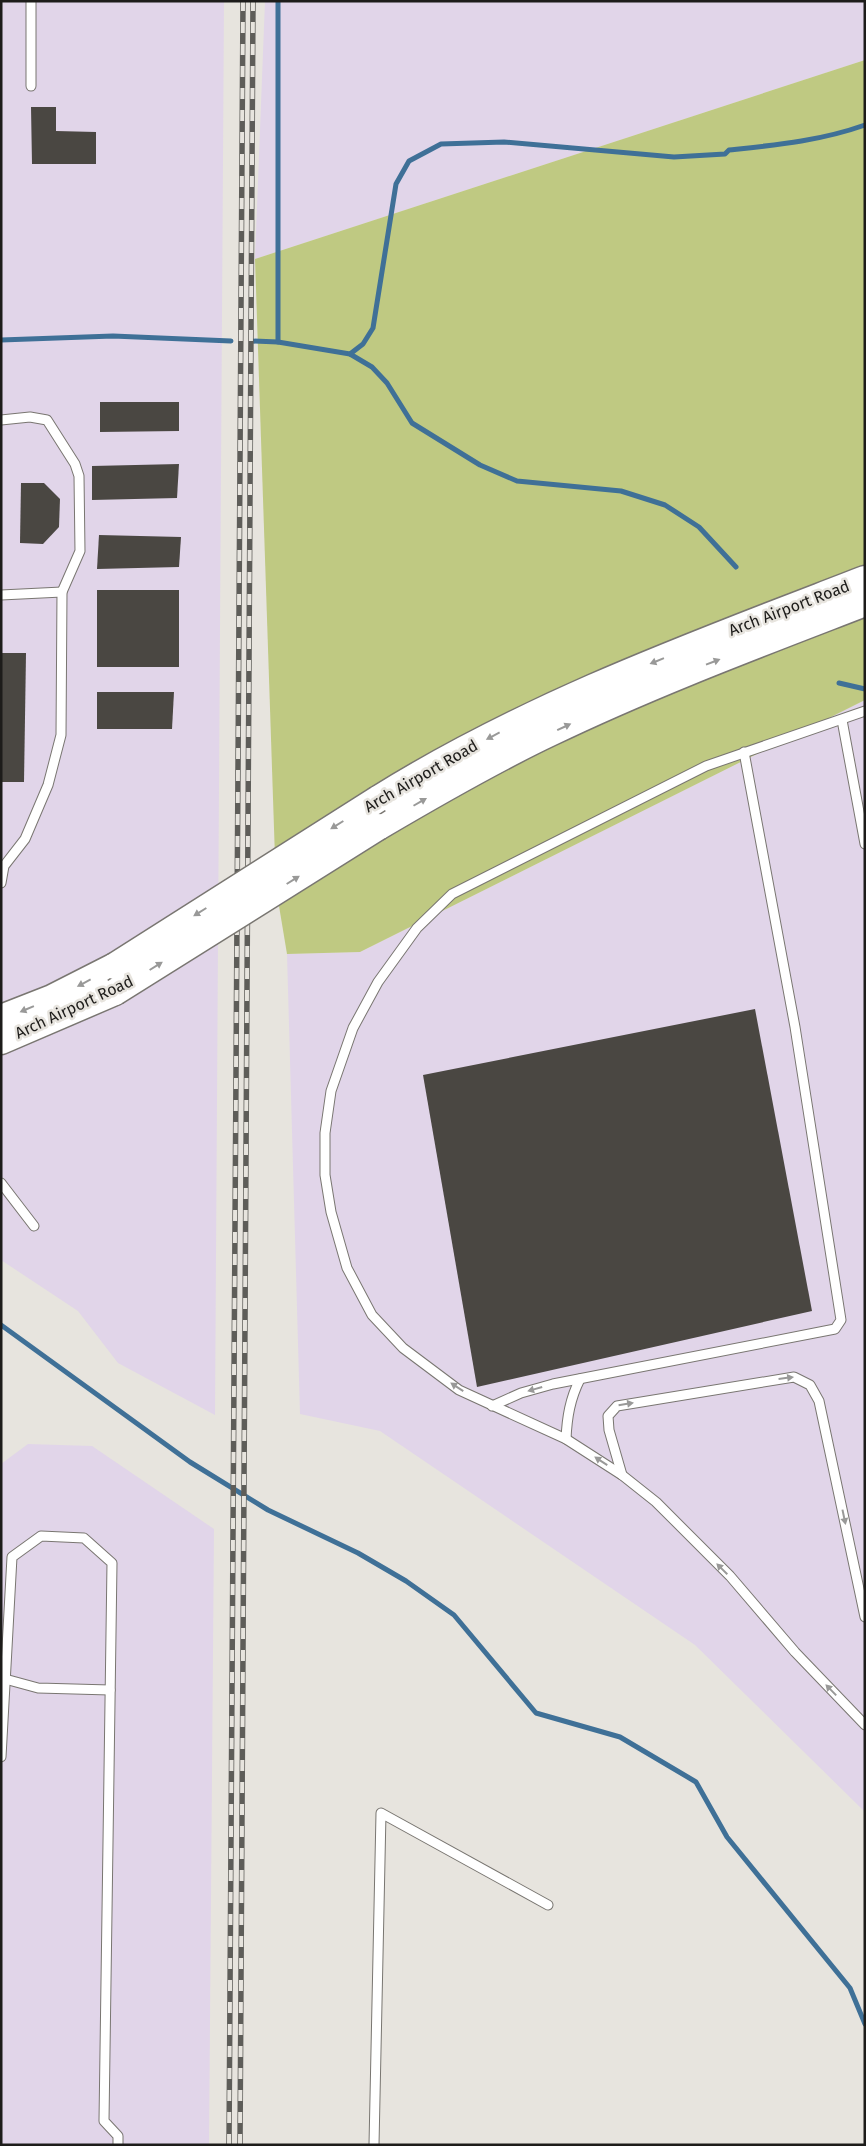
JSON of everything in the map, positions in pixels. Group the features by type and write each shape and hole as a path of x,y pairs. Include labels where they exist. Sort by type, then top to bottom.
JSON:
{"main road":[{"name":"Arch Airport Road","path":"1,1041 115,966 378,799 505,729 606,681 865,579"},
{"name":"Arch Airport Road","path":"1,1018 51,1009 114,992 378,827 451,784 552,732 674,678 865,603"}],"lane":[{"path":"32,1 32,86"},
{"path":"1,420 30,418 48,420 76,464 79,476 80,551 62,592 61,735 48,785 25,839 4,866 1,883"},
{"path":"1,595 62,592"},
{"path":"865,711 706,766 452,894 417,928 378,982 353,1028 331,1091 325,1133 325,1175 329,1203 347,1268 372,1315 403,1348 459,1390 566,1439 622,1475 656,1502 724,1570 794,1652 865,1725"},
{"path":"842,720 865,844"},
{"path":"492,1406 521,1393 580,1379 835,1329 842,1320 795,1027 744,752"},
{"path":"1,1183 34,1226"},
{"path":"622,1475 609,1430 608,1416 617,1406 794,1377 810,1385 819,1401 865,1617"},
{"path":"566,1439 567,1414 572,1394 580,1379"},
{"path":"1,1757 5,1679 4,1658 12,1557 41,1536 84,1538 112,1563 104,2121 118,2136 118,2145"},
{"path":"5,1679 38,1688 110,1690"},
{"path":"374,2145 381,1813 548,1905"}],"shaded area":[{"path":"1,1 224,1 215,1415 118,1363 78,1311 1,1260"},
{"path":"265,1 865,1 865,60 255,259"},
{"path":"865,700 865,1812 695,1645 380,1431 300,1414 287,954 360,952"},
{"path":"28,1444 92,1446 214,1529 209,2145 1,2145 1,1464"}],"green space":[{"path":"865,60 865,700 360,952 287,954 276,888 255,259"}],"building":[{"path":"31,107 56,107 56,131 96,132 96,164 32,164"},
{"path":"100,402 179,402 179,431 100,432"},
{"path":"179,464 177,498 92,500 92,466"},
{"path":"21,483 44,483 60,499 59,527 43,544 20,543"},
{"path":"99,535 181,537 179,567 97,569"},
{"path":"97,590 179,590 179,667 97,667"},
{"path":"2,653 26,653 24,782 1,782"},
{"path":"97,692 174,692 172,729 97,729"},
{"path":"755,1009 812,1311 477,1387 423,1075"}],"waterway":[{"path":"278,1 278,342"},
{"path":"350,354 363,344 373,328 396,184 409,161 441,144 504,142 674,157 725,154 729,150 815,139 865,125"},
{"path":"1,340 113,336 231,341"},
{"path":"252,341 278,342 350,354 372,367 387,383 412,423 480,465 517,481 621,491 665,505 699,527 736,567"},
{"path":"839,683 865,689"},
{"path":"1,1325 190,1462 268,1510 358,1553 406,1581 454,1615 536,1713 620,1737 696,1782 727,1837 850,1988 865,2024"}],"railway":[{"path":"229,2145 243,1"},
{"path":"240,2145 253,1"}]}
